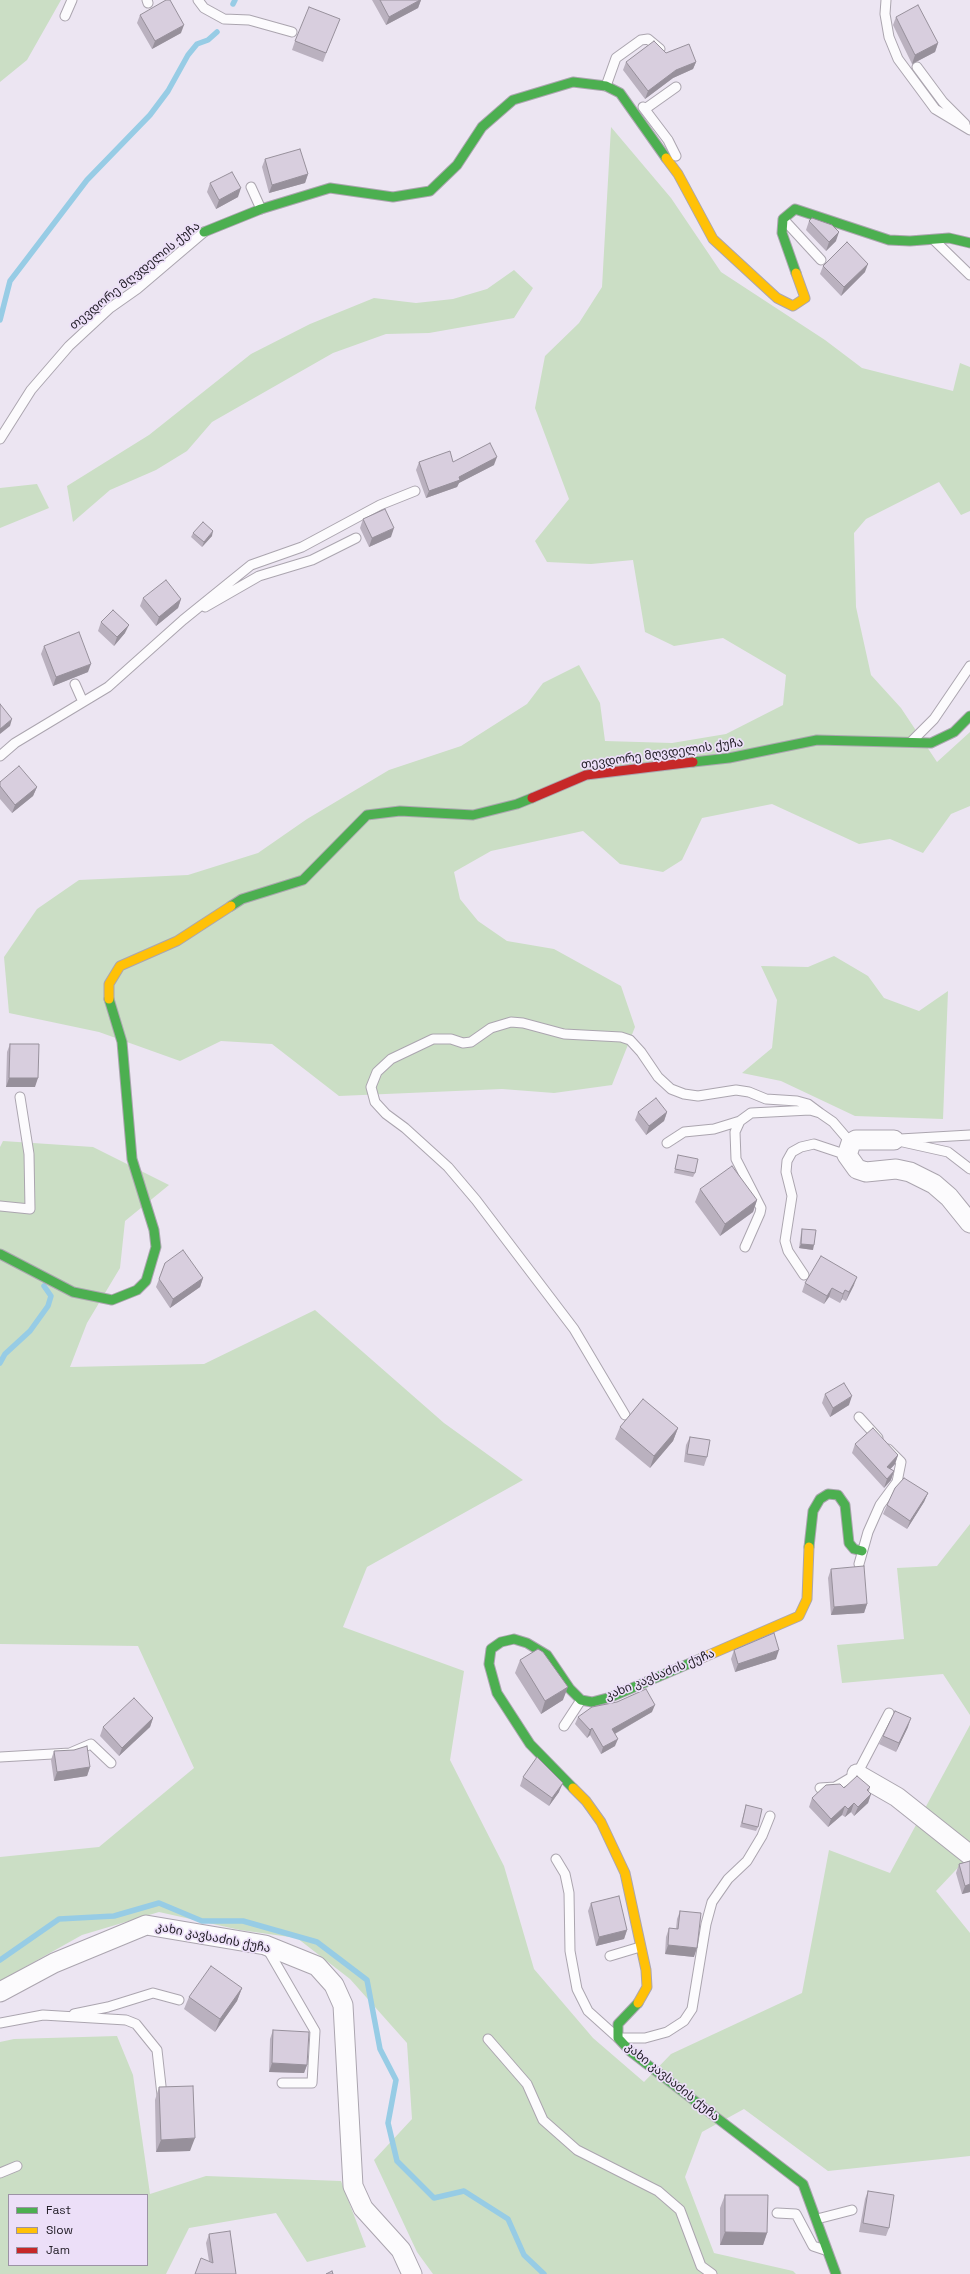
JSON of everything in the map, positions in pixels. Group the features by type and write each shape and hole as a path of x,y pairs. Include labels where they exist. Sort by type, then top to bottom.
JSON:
{"street":[{"name":"თევდორე მღვდელის ქუჩა","path":"204,232 261,208 330,188 393,197 430,191 457,165 482,127 513,100 573,82 606,86 620,93 678,174 713,239 777,298 793,306 805,298 782,234 783,219"},
{"path":"783,219 795,209 889,240 934,240 949,238 970,243"},
{"name":"თევდორე მღვდელის ქუჩა","path":"0,1254 73,1292 112,1300 137,1290 146,1281 156,1247 154,1230 132,1159 122,1042 109,998 109,984 120,966 177,941 242,899 303,880 367,815 400,810 473,815 517,804 586,775 729,758 817,740 909,744 931,743 954,732 970,716"},
{"path":"894,1140 856,1140 849,1149 857,1169 866,1172 896,1169 910,1172 934,1184 949,1197 970,1223"},
{"name":"კახი კავსაძის ქუჩა","path":"836,2274 803,2184 632,2052 618,2038 618,2024 641,2000 647,1987 646,1970 625,1873 618,1854 601,1822 586,1801 530,1744 504,1705 492,1680 489,1664 491,1649 501,1642 514,1639 538,1648 547,1655 570,1690 581,1700 592,1702 611,1697 800,1616 807,1599 810,1526 813,1510 820,1499 828,1494 838,1496 845,1505 849,1542 854,1549 862,1551"},
{"path":"857,1774 897,1797 970,1855"},
{"name":"კახი კავსაძის ქუჩა","path":"0,1992 54,1963 146,1925 265,1945 317,1966 334,1985 343,2005 354,2186 363,2208 401,2250 412,2274"}],"lane":[{"path":"65,16 72,0"},
{"path":"198,0 204,8 224,19 249,20 292,32"},
{"path":"886,0 885,14 889,37 898,59 935,109 970,130"},
{"path":"606,86 616,58 641,40 648,39 663,51"},
{"path":"917,67 943,102 970,130"},
{"path":"645,109 676,87"},
{"path":"636,98 668,140 677,158 678,174"},
{"path":"251,187 261,208"},
{"path":"783,219 821,260"},
{"name":"თევდორე მღვდელის ქუჩა","path":"0,438 31,390 69,346 110,308 137,289 204,232"},
{"path":"934,240 970,275"},
{"path":"0,756 15,743 108,686 183,620 251,565 302,547 380,504 415,491"},
{"path":"183,620 259,576 312,560 356,538"},
{"path":"909,744 934,719 970,666"},
{"path":"75,684 83,702"},
{"path":"625,1415 574,1329 476,1200 448,1167 375,1102 371,1087 377,1072 391,1059 433,1039 451,1039 467,1042 491,1028 511,1022 523,1023 564,1034 622,1037 630,1040 641,1052 658,1077 672,1089 684,1094 698,1096 736,1090 749,1092 766,1099 797,1101 808,1104 844,1132 849,1149 814,1144 800,1147 792,1152 787,1161 786,1172 792,1196 785,1241 788,1251 804,1275"},
{"path":"0,1206 30,1209 28,1154 20,1097"},
{"path":"667,1143 684,1132 714,1129 740,1121 751,1113 810,1110 820,1113"},
{"path":"740,1121 735,1132 736,1159 761,1208 745,1247"},
{"path":"894,1140 970,1135"},
{"path":"894,1140 948,1152 970,1169"},
{"path":"858,1417 901,1462 897,1482 880,1505 862,1551 859,1564"},
{"path":"564,1726 581,1700"},
{"path":"820,1788 835,1787 857,1774 889,1712"},
{"path":"0,1757 70,1753 91,1744 111,1763"},
{"path":"556,1859 565,1874 569,1893 570,1951 577,1989 588,2011 618,2038 645,2038 667,2032 684,2021 692,2009 706,1924 712,1902 728,1879 747,1861 762,1836 770,1816"},
{"path":"265,1945 315,2031 312,2083 282,2083"},
{"path":"610,1956 640,1947"},
{"path":"62,2016 108,2007 153,1993 179,2000"},
{"path":"0,2023 43,2015 126,2020 136,2024 157,2050 162,2095"},
{"path":"488,2039 527,2084 543,2120 577,2150 658,2191 680,2210 701,2266 712,2274"},
{"path":"0,2173 17,2166"},
{"path":"817,2219 852,2210"},
{"path":"777,2213 796,2214 813,2246 828,2251"}],"green space":[{"path":"0,0 61,0 27,60 0,82"},
{"path":"611,127 671,198 721,272 825,340 862,368 953,391 960,363 970,367 970,511 961,515 939,482 866,519 854,533 856,607 871,675 901,708 937,762 970,732 970,806 951,814 923,853 890,839 859,844 772,804 702,818 682,860 663,872 620,864 583,831 491,851 454,872 460,899 478,921 507,941 554,949 621,986 635,1027 612,1085 554,1093 502,1089 339,1096 272,1044 221,1041 180,1061 99,1032 9,1013 4,957 37,909 79,880 188,875 258,853 307,819 389,770 461,746 527,704 543,683 579,665 600,703 605,741 672,743 726,734 783,705 786,675 723,638 674,646 645,632 633,560 591,564 547,562 535,541 569,499 535,408 545,356 579,323 602,287"},
{"path":"514,270 533,288 514,318 429,333 386,334 333,353 212,422 187,451 156,470 110,490 73,522 67,486 149,435 251,354 310,324 374,298 416,303 453,299 487,289"},
{"path":"37,484 49,508 0,528 0,488"},
{"path":"834,956 868,976 884,998 919,1011 948,991 943,1119 855,1116 781,1081 742,1073 772,1048 777,1000 761,966 808,967"},
{"path":"3,1141 93,1147 169,1185 125,1221 120,1268 87,1323 70,1367 204,1364 315,1310 444,1423 523,1480 367,1567 343,1627 464,1671 450,1760 504,1866 534,1969 593,2038 644,2082 671,2054 802,1993 829,1850 890,1873 970,1725 970,1855 936,1891 970,1933 970,2156 828,2171 744,2109 702,2132 685,2177 714,2253 793,2271 796,2274 433,2274 417,2252 374,2160 412,2119 407,2043 350,1979 297,1938 240,1930 159,1912 82,1935 0,1981 0,1857 99,1847 194,1768 138,1646 0,1644 0,1147"},
{"path":"970,1524 970,1715 943,1674 842,1683 837,1645 904,1639 897,1568 937,1566"},
{"path":"117,2036 133,2075 150,2194 206,2176 341,2181 366,2247 307,2262 276,2213 189,2228 166,2274 0,2274 0,2042 14,2039"}],"building":[{"path":"166,0 170,0 184,25 155,41 140,15"},
{"path":"380,0 420,0 389,17"},
{"path":"918,5 938,43 915,55 896,17"},
{"path":"309,7 340,19 326,53 295,41"},
{"path":"654,41 666,53 689,44 696,62 676,70 648,91 626,62"},
{"path":"300,149 308,174 272,185 265,159"},
{"path":"232,172 241,188 219,200 210,183"},
{"path":"812,218 832,225 839,232 829,242 809,221"},
{"path":"847,242 868,264 844,287 823,266"},
{"path":"490,443 497,457 459,477 460,480 429,491 419,462 450,451 453,462"},
{"path":"385,509 394,528 372,538 363,519"},
{"path":"203,522 213,531 204,542 193,533"},
{"path":"166,580 181,599 159,617 143,598"},
{"path":"113,610 129,625 117,637 101,622"},
{"path":"79,632 91,664 56,677 44,646"},
{"path":"0,704 12,719 0,729"},
{"path":"19,766 37,787 15,805 0,786 0,782"},
{"path":"10,1044 39,1044 38,1078 9,1078"},
{"path":"656,1098 667,1112 649,1126 638,1112"},
{"path":"678,1155 698,1159 695,1173 675,1169"},
{"path":"732,1166 757,1200 725,1224 700,1189"},
{"path":"802,1229 816,1230 814,1245 801,1244"},
{"path":"183,1250 203,1278 173,1299 159,1279 165,1263"},
{"path":"821,1256 857,1277 849,1292 845,1290 843,1294 832,1288 827,1296 805,1283"},
{"path":"844,1383 852,1396 833,1408 825,1394"},
{"path":"643,1399 678,1428 654,1456 620,1427"},
{"path":"873,1428 898,1455 887,1467 894,1471 887,1479 855,1444"},
{"path":"690,1437 710,1440 707,1457 687,1454"},
{"path":"904,1478 928,1493 910,1521 887,1505 895,1488"},
{"path":"864,1566 867,1604 834,1607 831,1569"},
{"path":"774,1633 779,1650 738,1664 734,1650"},
{"path":"538,1649 543,1652 568,1687 545,1701 520,1660"},
{"path":"646,1689 655,1705 612,1729 618,1739 603,1747 592,1728 590,1730 578,1717 592,1707 617,1702"},
{"path":"134,1698 153,1718 122,1748 103,1727"},
{"path":"895,1711 911,1718 899,1743 883,1736"},
{"path":"87,1746 90,1767 57,1772 54,1751 74,1750"},
{"path":"537,1757 563,1783 552,1798 523,1777"},
{"path":"857,1776 870,1787 867,1790 871,1794 858,1807 854,1803 848,1809 845,1806 831,1819 812,1798 826,1785 840,1784 844,1788"},
{"path":"746,1805 762,1809 758,1827 742,1823"},
{"path":"970,1861 970,1884 965,1886 959,1864"},
{"path":"619,1896 627,1930 599,1937 591,1903"},
{"path":"680,1911 701,1913 697,1948 668,1945 669,1928 678,1929"},
{"path":"211,1966 242,1988 220,2019 189,1997"},
{"path":"273,2030 309,2032 307,2065 272,2063"},
{"path":"193,2086 195,2138 161,2140 159,2087"},
{"path":"868,2191 894,2195 889,2228 863,2223"},
{"path":"725,2195 768,2195 767,2233 725,2232"},
{"path":"230,2231 236,2274 195,2274 201,2258 213,2263 209,2234"},
{"path":"332,2271 333,2274 326,2274"}],"waterway":[{"path":"233,4 235,0"},
{"path":"0,320 10,281 87,180 150,115 168,91 188,55 197,44 208,40 217,32"},
{"path":"0,1363 5,1354 30,1331 48,1306 51,1296 44,1286"},
{"path":"0,1960 59,1919 114,1916 159,1903 202,1921 243,1921 317,1942 367,1980 380,2049 396,2080 388,2123 397,2161 434,2198 464,2191 508,2219 524,2255 544,2274"}],"traffic: fast":[{"path":"204,232 261,209 330,188 393,197 430,191 457,165 482,127 513,100 573,82 606,86 620,93 666,158"},
{"path":"796,273 782,233 783,219 795,209 889,240 910,241 949,238 970,243"},
{"path":"693,762 729,758 817,740 931,743 954,732 970,716"},
{"path":"231,906 242,899 303,880 367,815 400,811 473,815 517,804 532,798"},
{"path":"0,1254 73,1292 112,1300 137,1290 146,1281 156,1247 154,1230 132,1159 122,1042 109,999"},
{"path":"809,1547 813,1511 820,1499 828,1494 838,1495 845,1505 849,1543 854,1549 862,1551"},
{"path":"573,1788 530,1744 497,1693 489,1664 491,1649 501,1642 514,1639 527,1643 547,1655 570,1689 581,1700 592,1702 611,1697 702,1658"},
{"path":"638,2003 618,2024 618,2038 631,2052 803,2184 836,2274"}],"traffic: slow":[{"path":"666,158 678,174 713,239 777,298 793,306 805,298 796,273"},
{"path":"109,999 109,984 120,966 177,941 231,906"},
{"path":"702,1658 799,1616 807,1599 809,1547"},
{"path":"573,1788 586,1801 601,1822 625,1873 646,1970 647,1987 638,2003"}],"traffic: jam":[{"path":"532,798 586,775 693,762"}]}
